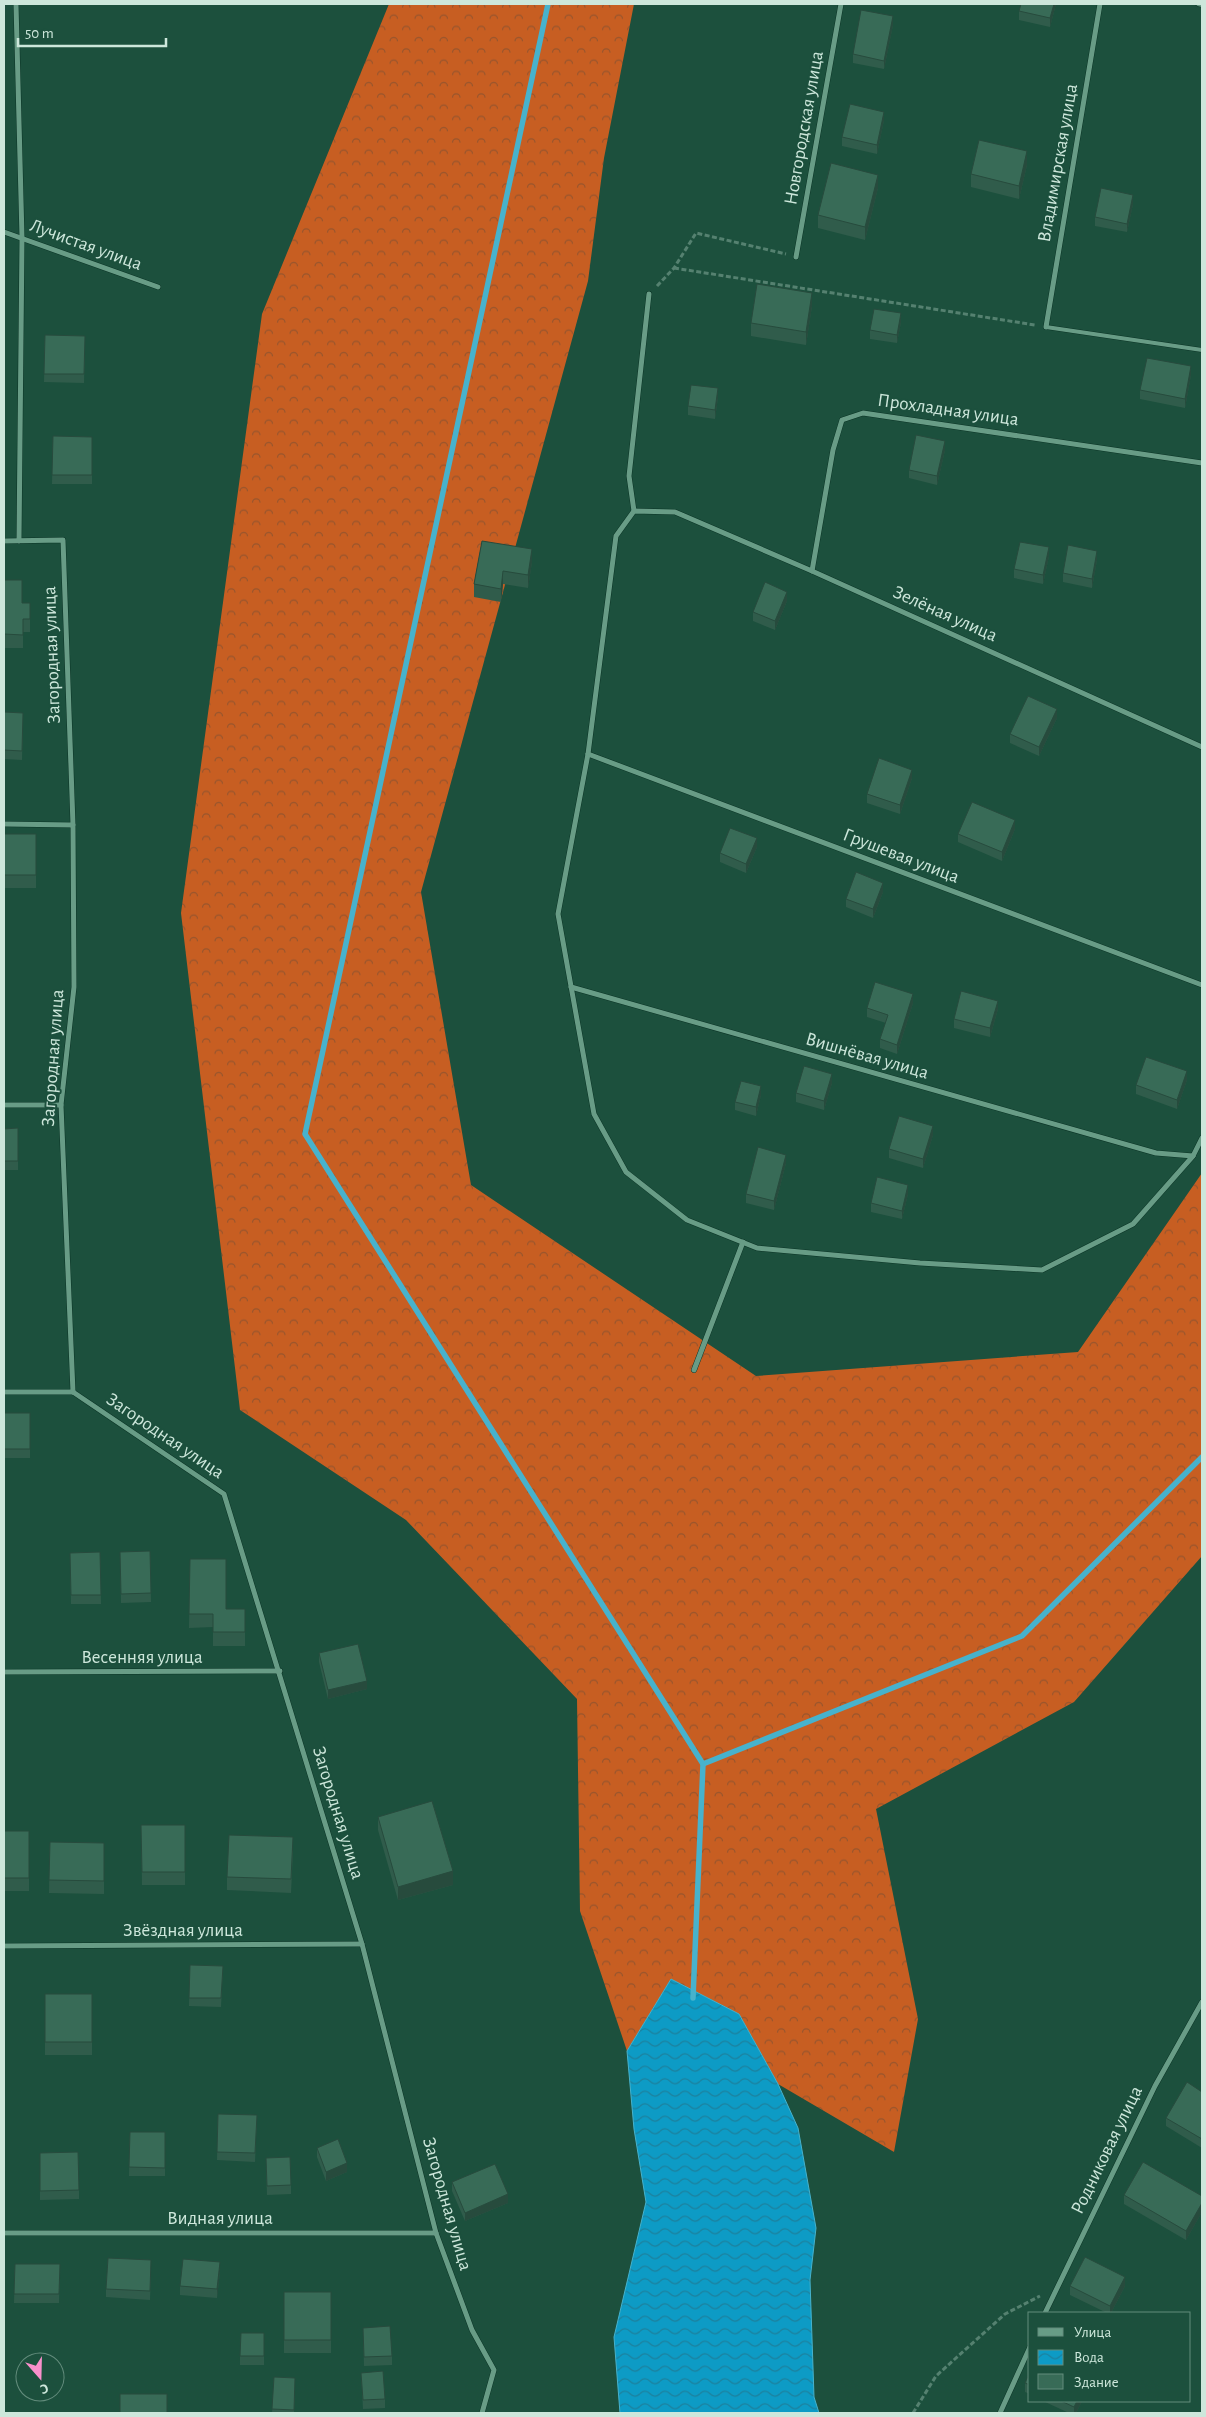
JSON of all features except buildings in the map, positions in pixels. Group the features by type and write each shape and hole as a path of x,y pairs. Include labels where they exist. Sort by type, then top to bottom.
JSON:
{"street":[{"path":"4,541 20,541 22,238 16,4"},
{"name":"Новгородская улица","path":"796,257 842,4"},
{"name":"Владимирская улица","path":"1046,327 1100,4"},
{"name":"Лучистая улица","path":"4,232 158,287"},
{"path":"649,294 629,476 634,511 616,536 588,754 558,914 594,1114 626,1172 686,1220 757,1248 920,1263 1042,1270 1133,1224 1193,1156 1202,1138"},
{"name":"Прохладная улица","path":"812,570 833,450 842,420 863,413 1202,463"},
{"name":"Зелёная улица","path":"634,511 675,512 812,570 1202,747"},
{"name":"Загородная улица","path":"20,541 63,540 73,825 74,987 61,1105 73,1392 224,1494 280,1671 362,1944 436,2232 472,2330 494,2370 482,2413"},
{"name":"Грушевая улица","path":"588,754 1202,985"},
{"path":"4,824 73,825"},
{"name":"Вишнёвая улица","path":"571,987 1156,1153 1193,1156"},
{"path":"4,1105 61,1105"},
{"path":"694,1370 743,1242"},
{"path":"4,1392 73,1392"},
{"name":"Весенняя улица","path":"4,1672 280,1671"},
{"name":"Звёздная улица","path":"4,1946 362,1944"},
{"name":"Родниковая улица","path":"1045,2312 1155,2086 1202,2002"},
{"name":"Видная улица","path":"4,2232 436,2232"},
{"path":"1000,2413 1028,2351"}],"lane":[{"path":"1198,4 1202,5"},
{"path":"1046,327 1202,350"}],"path":[{"path":"649,294 674,268 696,233 796,257"},
{"path":"674,268 1046,327"},
{"path":"913,2413 936,2376 1005,2314 1056,2288"}],"green space":[{"path":"389,4 634,4 604,158 588,281 421,892 471,1185 756,1376 1078,1352 1202,1173 1202,1556 1074,1702 876,1809 918,2019 894,2152 778,2084 739,2014 671,1979 627,2051 580,1911 577,1699 406,1520 240,1410 181,913 262,314"}],"water":[{"path":"671,1979 739,2014 778,2084 798,2128 816,2228 810,2280 814,2397 819,2413 620,2413 614,2337 646,2202 634,2129 627,2051"}],"waterway":[{"path":"548,4 305,1134 703,1764 693,1998"},
{"path":"703,1764 1022,1636 1202,1457"}]}
